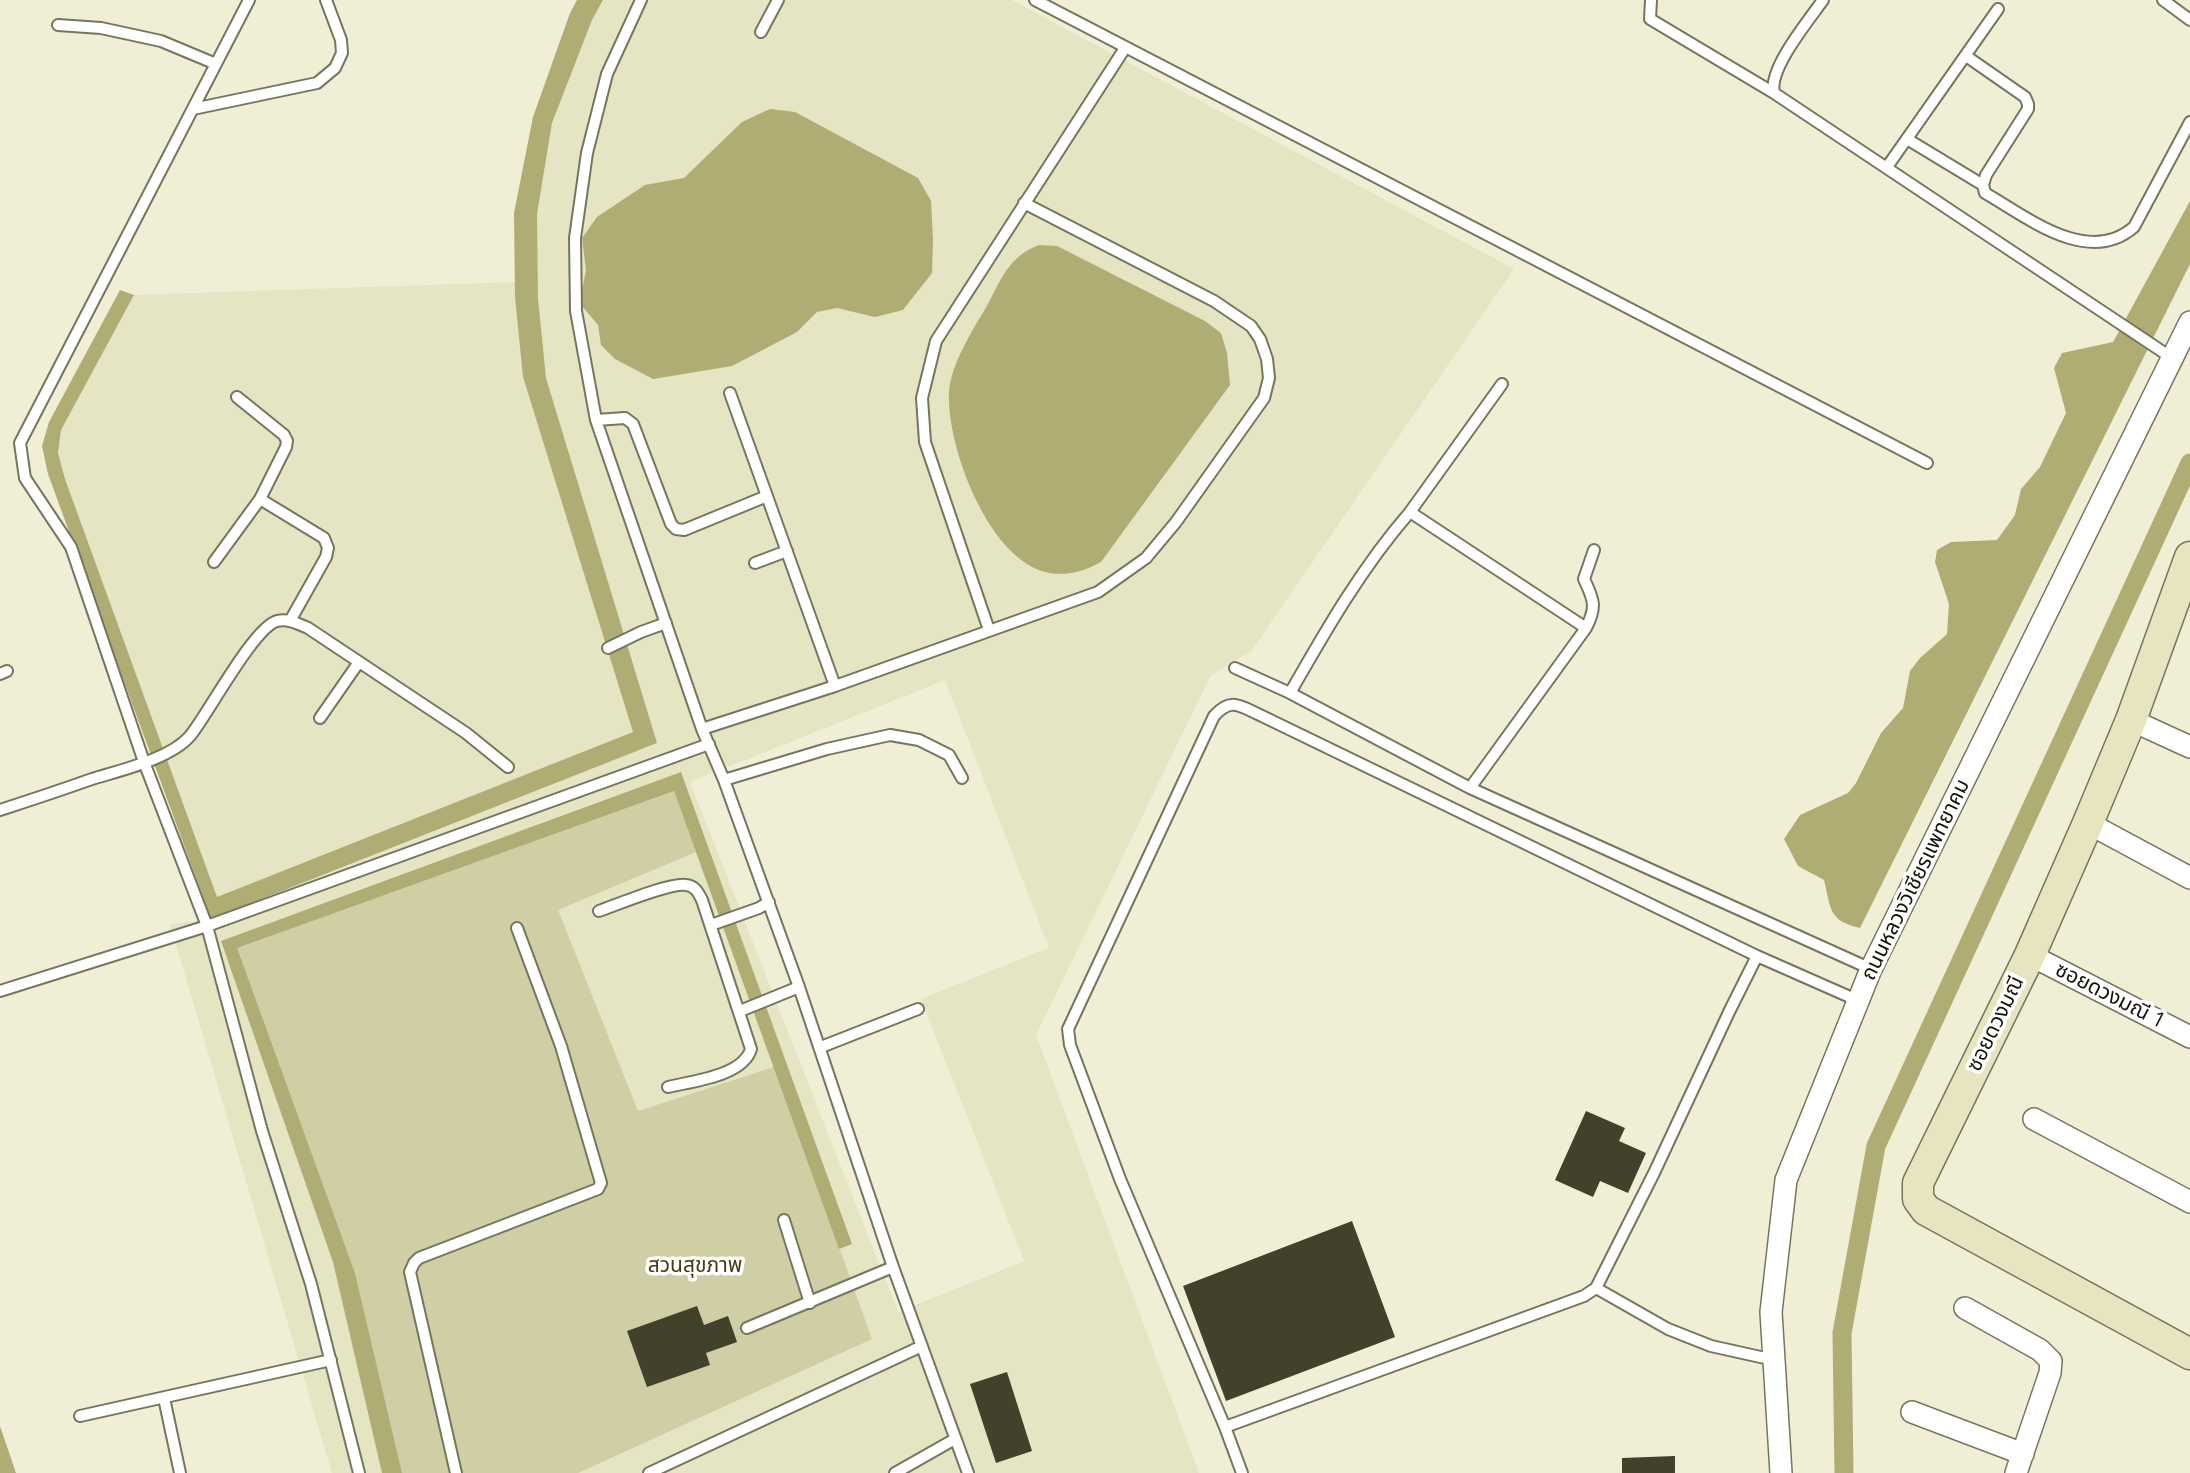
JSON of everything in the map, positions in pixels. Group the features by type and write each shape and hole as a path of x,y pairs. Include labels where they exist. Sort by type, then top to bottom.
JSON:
{"street":[{"name":"ถนนหลวงวิเชียรแพทยาคม","path":"1781,1473 1771,1312 1786,1180 1871,970 2190,322"},
{"name":"ซอยดวงมณี","path":"2190,557 2131,720 2088,823 2030,955 1918,1183 1918,1199 1927,1210 2190,1354"},
{"path":"2131,720 2190,747"},
{"path":"2088,823 2190,878"},
{"name":"ซอยดวงมณี 1","path":"2030,955 2190,1037"},
{"path":"2035,1119 2190,1202"},
{"path":"1912,1412 2019,1463 2050,1373 2050,1361 2040,1350 1965,1308"}],"lane":[{"path":"249,0 20,443 25,478 71,547 145,762 207,926 262,1131 311,1284 359,1473"},
{"path":"193,109 317,83 335,68 342,53 341,40 326,0"},
{"path":"641,0 607,74 587,153 575,238 576,312 596,420 662,625 769,902 821,1047 893,1267 968,1473"},
{"path":"761,32 778,0"},
{"path":"1035,0 1927,463"},
{"path":"1651,0 1650,19 1774,93 2172,358"},
{"path":"1774,93 1777,69 1823,0"},
{"path":"2163,0 2190,20"},
{"path":"1887,167 1998,9"},
{"path":"58,25 101,28 161,41 216,64"},
{"path":"989,630 925,442 922,398 936,341 1125,48"},
{"path":"1966,56 2025,97 2028,104 2028,109 1986,175 1983,185"},
{"path":"1907,139 1983,185 1986,192 2048,229 2073,240 2097,243 2124,236 2133,227 2190,122"},
{"path":"702,729 835,686 1098,592 1146,558 1176,523 1264,398 1269,378 1266,359 1260,340 1251,326 1214,301 1024,202"},
{"path":"1290,693 1338,610 1502,384"},
{"path":"730,393 835,686"},
{"path":"214,562 260,499 287,441 284,435 237,397"},
{"path":"596,420 625,418 633,424 671,524 676,529 684,530 767,496"},
{"path":"260,499 324,538 328,548 290,621"},
{"path":"1409,512 1586,628"},
{"path":"1470,788 1593,615 1594,601 1584,579 1594,550"},
{"path":"755,563 787,551"},
{"path":"0,810 168,752 188,738 243,656 270,624 282,620 308,628 466,733 508,766"},
{"path":"608,648 662,625"},
{"path":"320,718 359,662"},
{"path":"1235,668 1290,693 1470,788 1871,970"},
{"path":"1242,1473 1120,1179 1070,1045 1068,1029 1214,716 1223,706 1234,704 1262,716 1757,956 1859,1001"},
{"path":"724,780 827,749 890,735 919,740 949,755 962,778"},
{"path":"0,991 207,926 709,744"},
{"path":"599,911 685,884 696,890 714,924 744,1010 751,1049 749,1057 731,1070 668,1087"},
{"path":"714,924 769,902"},
{"path":"456,1473 410,1272 414,1263 419,1258 598,1189 601,1183 561,1046 517,928"},
{"path":"1225,1427 1584,1296 1596,1288 1757,956"},
{"path":"744,1010 799,987"},
{"path":"821,1047 918,1009"},
{"path":"783,1220 810,1303"},
{"path":"747,1328 893,1267"},
{"path":"1596,1288 1668,1329 1700,1342 1774,1360"},
{"path":"649,1473 922,1346"},
{"path":"80,1416 331,1360"},
{"path":"164,1398 180,1473"},
{"path":"895,1473 955,1439"}],"shaded area":[{"path":"577,0 603,0 592,20 552,123 537,214 538,298 546,378 657,743 211,919 48,474 42,446 49,422 120,290 134,295 61,430 58,453 65,479 217,897 633,732 523,377 515,297 514,213 533,117"},
{"path":"603,0 1012,0 1514,269 1252,650 1211,675 1036,1035 1199,1473 332,1473 170,924 211,919 657,743 546,378 538,298 537,214 552,123 592,20","holes":["945,680 1049,948 921,999 1024,1261 898,1312 690,782"]},
{"path":"770,109 795,112 918,178 931,201 932,273 903,310 875,317 837,308 817,312 797,332 732,366 653,379 615,359 601,345 598,325 582,306 586,270 582,238 597,217 645,185 684,178 742,122"},
{"path":"2190,201 2190,264 1860,928 1850,925 1836,917 1833,912 1824,880 1798,866 1784,839 1800,815 1848,793 1856,783 1881,733 1903,708 1910,671 1920,658 1947,634 1949,604 1935,562 1937,550 1951,542 1997,540 2015,515 2021,489 2040,467 2066,413 2054,368 2062,353 2113,342"},
{"path":"1039,245 1057,246 1205,321 1221,333 1227,353 1230,385 1101,562 1064,574 1050,573 1028,565 1008,548 990,525 964,470 950,415 951,381 964,346 1008,268 1021,255"},
{"path":"515,282 523,377 633,732 217,897 65,479 58,453 61,430 134,295"},
{"path":"681,772 852,1244 839,1249 674,791 237,948 355,1273 402,1473 382,1473 333,1262 221,941"},
{"path":"0,1426 16,1473 0,1473"}],"green space":[{"name":"สวนสุขภาพ","path":"674,791 696,852 558,910 638,1111 774,1067 872,1339 578,1473 402,1473 355,1273 236,948"}],"building":[{"path":"1586,1111 1625,1128 1619,1141 1646,1153 1628,1193 1600,1181 1593,1197 1555,1180"},
{"path":"1352,1221 1395,1337 1226,1401 1183,1286"},
{"path":"697,1306 704,1325 728,1316 737,1342 706,1353 710,1365 647,1387 627,1331"},
{"path":"1007,1372 1032,1451 996,1463 970,1384"},
{"path":"1675,1456 1675,1473 1622,1473 1622,1458"}],"waterway":[{"path":"1844,1473 1842,1333 1876,1146 2190,463"}]}
